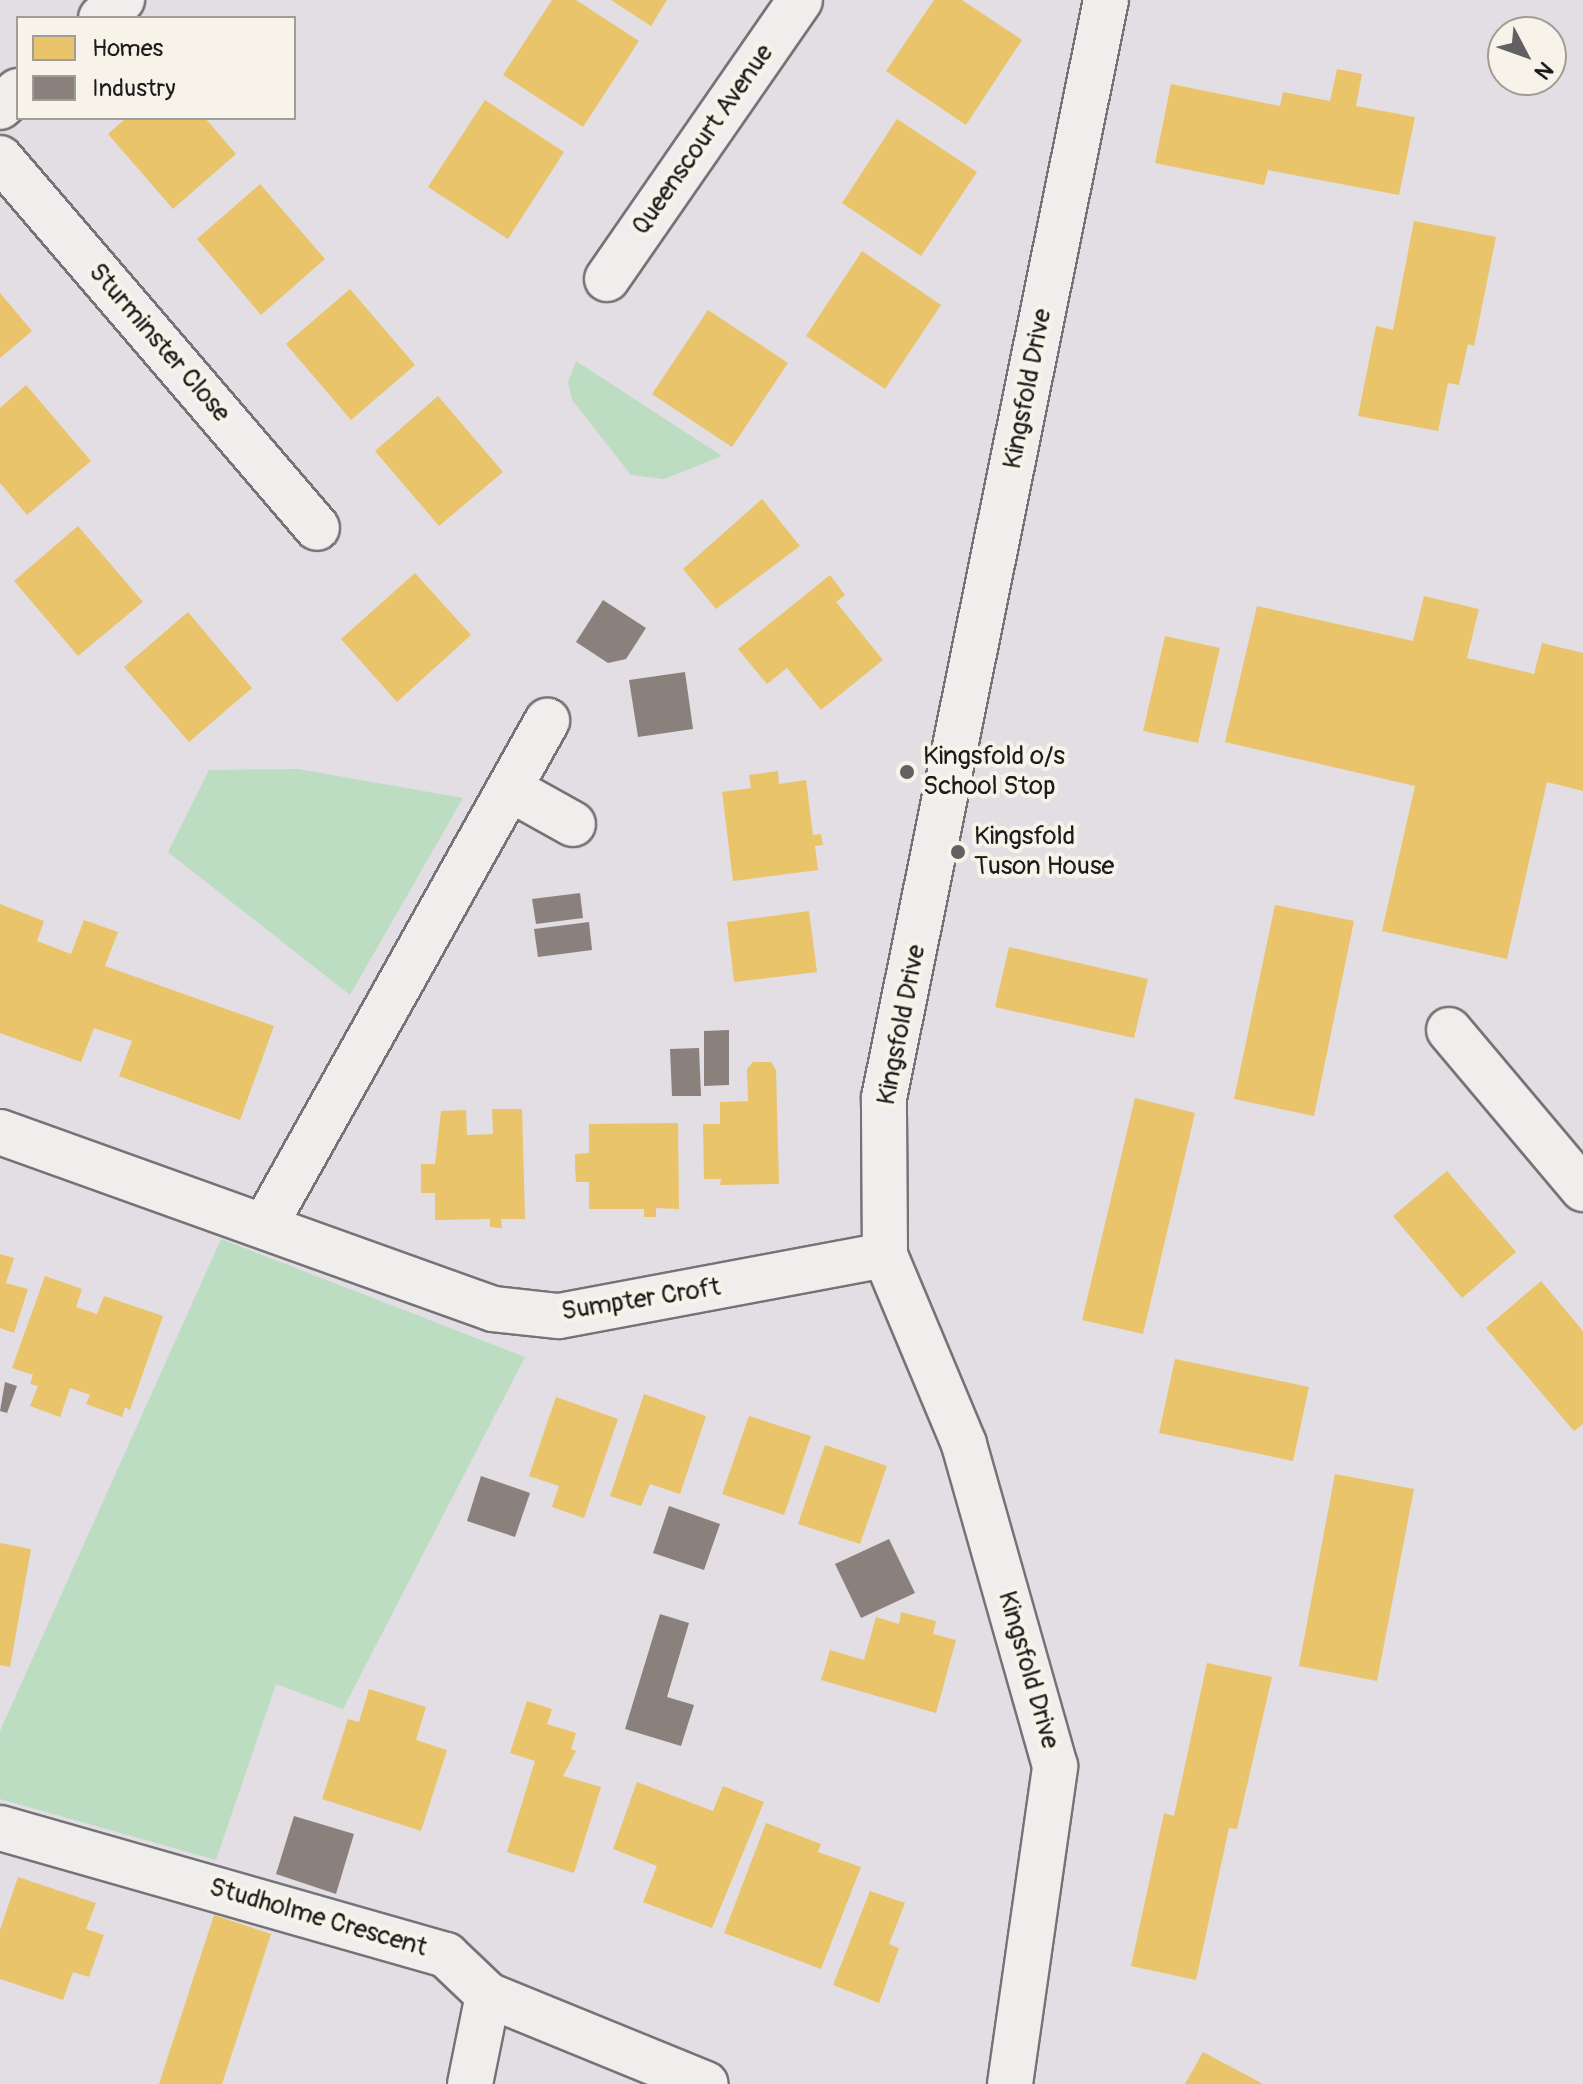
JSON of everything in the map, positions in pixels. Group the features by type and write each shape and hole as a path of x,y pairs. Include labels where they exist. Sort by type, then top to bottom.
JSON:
{"street":[{"path":"103,16 122,0"},
{"name":"Queenscourt Avenue","path":"607,279 800,0"},
{"name":"Kingsfold Drive","path":"1010,2084 1055,1766 964,1444 885,1255 884,1098 1106,0"},
{"path":"0,107 16,93"},
{"name":"Sturminster Close","path":"0,158 317,528"},
{"path":"265,1225 547,721"},
{"path":"510,789 573,824"},
{"path":"1449,1030 1583,1189"},
{"name":"Sumpter Croft","path":"0,1132 493,1309 559,1316 885,1255"},
{"name":"Studholme Crescent","path":"0,1828 446,1955 488,1995 706,2084"},
{"path":"470,2084 488,1995"}],"green space":[{"path":"576,361 722,456 664,479 631,475 572,400 568,382"},
{"path":"298,769 463,798 350,995 168,852 209,770"},
{"path":"221,1239 525,1357 343,1709 276,1684 216,1860 0,1799 0,1731"}],"building: Homes":[{"path":"552,0 576,0 639,41 583,127 503,75"},
{"path":"611,0 667,0 651,26"},
{"path":"934,0 962,0 1022,40 966,125 886,71"},
{"path":"1337,69 1362,74 1356,106 1415,117 1399,195 1268,170 1264,185 1155,163 1171,84 1280,106 1283,92 1330,101"},
{"path":"485,100 564,152 508,239 428,187"},
{"path":"897,119 977,172 921,256 842,203"},
{"path":"124,120 207,120 236,154 173,209 108,134"},
{"path":"260,184 325,259 261,315 197,239"},
{"path":"1414,221 1496,237 1474,346 1468,344 1459,385 1448,383 1438,431 1358,416 1376,326 1393,330"},
{"path":"862,251 941,305 885,389 806,336"},
{"path":"350,289 415,365 351,420 286,344"},
{"path":"0,293 32,331 0,358"},
{"path":"708,310 788,363 732,447 652,394"},
{"path":"26,385 91,461 27,515 0,483 0,408"},
{"path":"438,396 503,472 439,526 375,451"},
{"path":"762,499 800,546 716,609 683,569"},
{"path":"78,526 143,602 78,656 14,581"},
{"path":"415,573 471,635 397,702 341,639"},
{"path":"830,575 845,595 836,602 883,660 821,710 787,668 767,684 738,649"},
{"path":"1424,596 1479,609 1467,658 1534,674 1542,643 1583,653 1583,791 1547,782 1507,959 1382,931 1415,786 1225,742 1257,606 1413,641"},
{"path":"188,612 252,688 189,742 124,667"},
{"path":"1165,636 1220,648 1198,743 1143,731"},
{"path":"778,771 779,784 806,780 813,835 821,834 823,845 815,846 818,870 733,881 722,792 751,788 749,775"},
{"path":"0,904 44,921 37,941 71,954 84,920 118,932 105,966 274,1026 240,1120 119,1076 132,1041 94,1028 81,1062 0,1033"},
{"path":"1275,905 1354,921 1314,1116 1234,1099"},
{"path":"809,911 817,972 734,982 727,922"},
{"path":"1009,947 1148,979 1134,1038 995,1007"},
{"path":"753,1062 771,1062 776,1070 779,1184 720,1185 721,1179 704,1179 703,1124 720,1124 720,1102 748,1101 747,1069"},
{"path":"1135,1098 1195,1113 1143,1334 1082,1320"},
{"path":"492,1109 522,1109 525,1219 501,1219 502,1228 490,1227 490,1219 435,1220 435,1193 421,1193 421,1164 435,1164 441,1111 466,1110 467,1135 493,1134"},
{"path":"678,1123 679,1209 656,1208 656,1217 644,1217 644,1209 589,1209 589,1182 576,1182 575,1154 589,1153 589,1124"},
{"path":"1447,1171 1516,1252 1462,1298 1393,1216"},
{"path":"0,1254 14,1258 6,1283 28,1289 14,1333 0,1328"},
{"path":"45,1276 82,1289 76,1307 97,1314 104,1296 163,1316 130,1410 125,1407 122,1417 86,1404 90,1395 70,1388 60,1417 30,1406 38,1386 30,1384 33,1375 12,1368"},
{"path":"1541,1281 1583,1331 1583,1424 1574,1431 1486,1328"},
{"path":"1175,1359 1309,1387 1293,1461 1159,1433"},
{"path":"644,1394 706,1416 680,1494 650,1484 641,1506 610,1496"},
{"path":"556,1397 618,1419 584,1518 552,1507 559,1486 529,1476"},
{"path":"749,1416 811,1436 784,1515 722,1494"},
{"path":"825,1445 887,1466 860,1544 798,1524"},
{"path":"1335,1474 1414,1489 1377,1681 1299,1666"},
{"path":"0,1543 31,1549 10,1667 0,1665"},
{"path":"901,1612 936,1621 933,1634 956,1640 936,1713 821,1680 830,1650 864,1660 876,1617 899,1624"},
{"path":"1207,1663 1272,1677 1237,1829 1229,1828 1196,1980 1131,1966 1164,1813 1174,1816"},
{"path":"369,1689 426,1707 416,1740 447,1750 421,1831 322,1799 348,1719 359,1722"},
{"path":"527,1701 552,1709 547,1724 576,1733 571,1749 576,1751 563,1776 601,1787 574,1873 507,1852 535,1761 510,1753"},
{"path":"637,1782 713,1811 723,1786 764,1802 712,1928 643,1902 657,1866 613,1849"},
{"path":"766,1823 821,1844 818,1852 861,1867 821,1969 724,1933"},
{"path":"18,1877 96,1903 86,1929 104,1935 89,1977 73,1972 63,2000 0,1979 0,1930"},
{"path":"870,1891 905,1903 889,1944 899,1948 879,2003 833,1985"},
{"path":"214,1915 271,1934 222,2084 159,2084"},
{"path":"1203,2052 1250,2077 1263,2084 1185,2084"}],"building: Industry":[{"path":"603,600 646,628 626,659 608,663 576,642"},
{"path":"685,672 693,729 638,737 629,680"},
{"path":"580,893 583,918 536,924 532,899"},
{"path":"589,922 592,950 538,957 534,929"},
{"path":"729,1030 729,1085 704,1086 704,1031"},
{"path":"699,1048 701,1096 672,1096 670,1049"},
{"path":"5,1382 17,1386 7,1413 0,1411"},
{"path":"481,1476 530,1493 515,1537 467,1521"},
{"path":"669,1506 720,1524 704,1570 653,1553"},
{"path":"889,1539 915,1593 861,1618 835,1564"},
{"path":"660,1614 689,1623 667,1697 694,1705 681,1746 625,1729"},
{"path":"294,1816 354,1834 336,1894 276,1874"}],"place":[{"name":"Kingsfold o/s School Stop","path":"907,772"},
{"name":"Kingsfold Tuson House","path":"958,852"}]}
